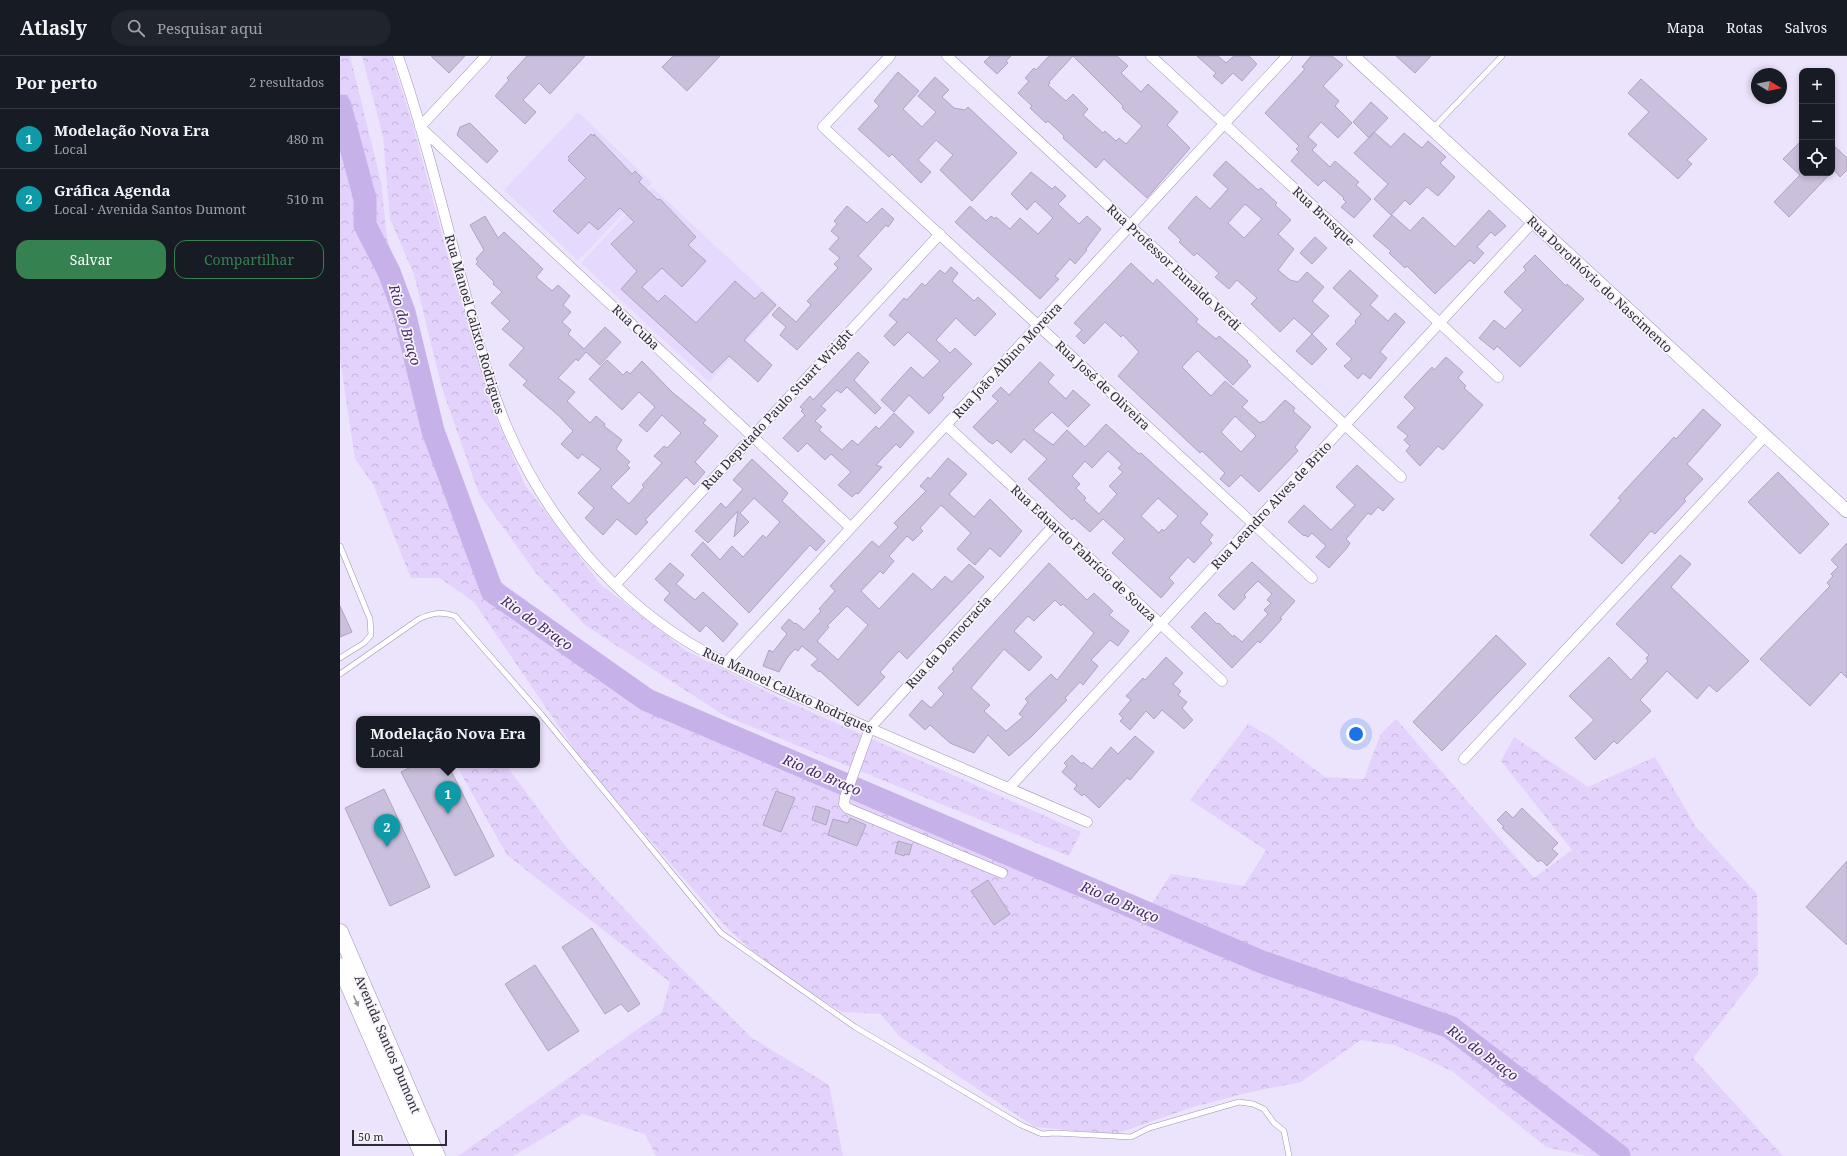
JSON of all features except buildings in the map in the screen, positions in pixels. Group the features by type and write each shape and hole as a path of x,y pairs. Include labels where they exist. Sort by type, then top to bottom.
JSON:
{"main road":[{"name":"Avenida Santos Dumont","path":"340,932 437,1156"},
{"name":"Avenida Santos Dumont","path":"340,966 423,1156"}],"street":[{"name":"Rua Manoel Calixto Rodrigues","path":"398,56 420,127 484,362 506,425 519,454 554,513 582,550 615,585 663,625 686,641 726,663 870,728 1087,822"},
{"path":"420,127 486,56"},
{"name":"Rua José de Oliveira","path":"890,56 823,127 1312,578"},
{"name":"Rua Professor Eunaldo Verdi","path":"947,56 1401,478"},
{"name":"Rua Brusque","path":"1151,56 1498,377"},
{"name":"Rua João Albino Moreira","path":"726,663 1287,56"},
{"name":"Rua Dorothóvio do Nascimento","path":"1353,56 1847,512"},
{"name":"Rua Cuba","path":"420,127 851,528"},
{"name":"Rua Leandro Alves de Brito","path":"1009,788 1533,222"},
{"name":"Rua Deputado Paulo Stuart Wright","path":"615,585 940,234"},
{"name":"Rua Eduardo Fabrício de Souza","path":"946,425 1222,681"},
{"path":"1464,759 1765,436"},
{"name":"Rua da Democracia","path":"1002,874 847,808 844,804 845,797 854,767 870,728 1054,525"}],"lane":[{"path":"1432,129 1502,56"},
{"path":"340,546 370,619 371,636 364,643 340,658"},
{"path":"340,674 419,619 430,614 444,612 455,616 541,714 721,934 855,1027 1021,1125 1042,1134 1055,1133 1131,1137 1149,1128 1239,1102 1253,1104 1264,1109 1274,1123 1284,1131 1290,1156"}],"shaded area":[{"path":"578,112 652,183 578,261 504,190"},
{"path":"652,187 779,305 709,382 581,263"}],"green space":[{"path":"340,56 350,56 381,182 387,239 425,362 433,398 482,540 501,582 652,692 786,753 1040,859 1149,908 1171,874 1244,886 1266,850 1190,800 1248,724 1271,737 1325,777 1364,779 1380,735 1396,719 1534,878 1572,850 1501,761 1514,737 1588,787 1655,757 1696,827 1757,894 1758,974 1693,1058 1783,1156 1587,1156 1546,1147 1452,1071 1395,1045 1361,1040 1301,1082 1246,1093 1193,1107 1115,1134 1035,1127 900,1037 881,1014 842,1012 777,974 725,926 586,766 474,602 440,578 411,578 373,484 355,459 340,359"},
{"path":"362,56 391,56 413,126 451,267 493,410 525,485 600,584 685,650 780,698 1081,832 1069,856 725,716 585,625 536,573 479,494 442,388 414,274 390,219 383,136"},
{"path":"458,768 508,768 567,848 668,955 752,1038 829,1085 843,1156 656,1156 645,1134 583,1114 513,1156 458,1156 662,1012 670,982 507,855"}],"waterway":[{"name":"Rio do Braço","path":"340,106 365,199 365,225 389,272 404,312 433,431 492,591 647,700 1262,962 1450,1027 1619,1156"}],"place":[{"name":"Modelação Nova Era","path":"448,814"},
{"name":"Gráfica Agenda","path":"387,847"}]}
